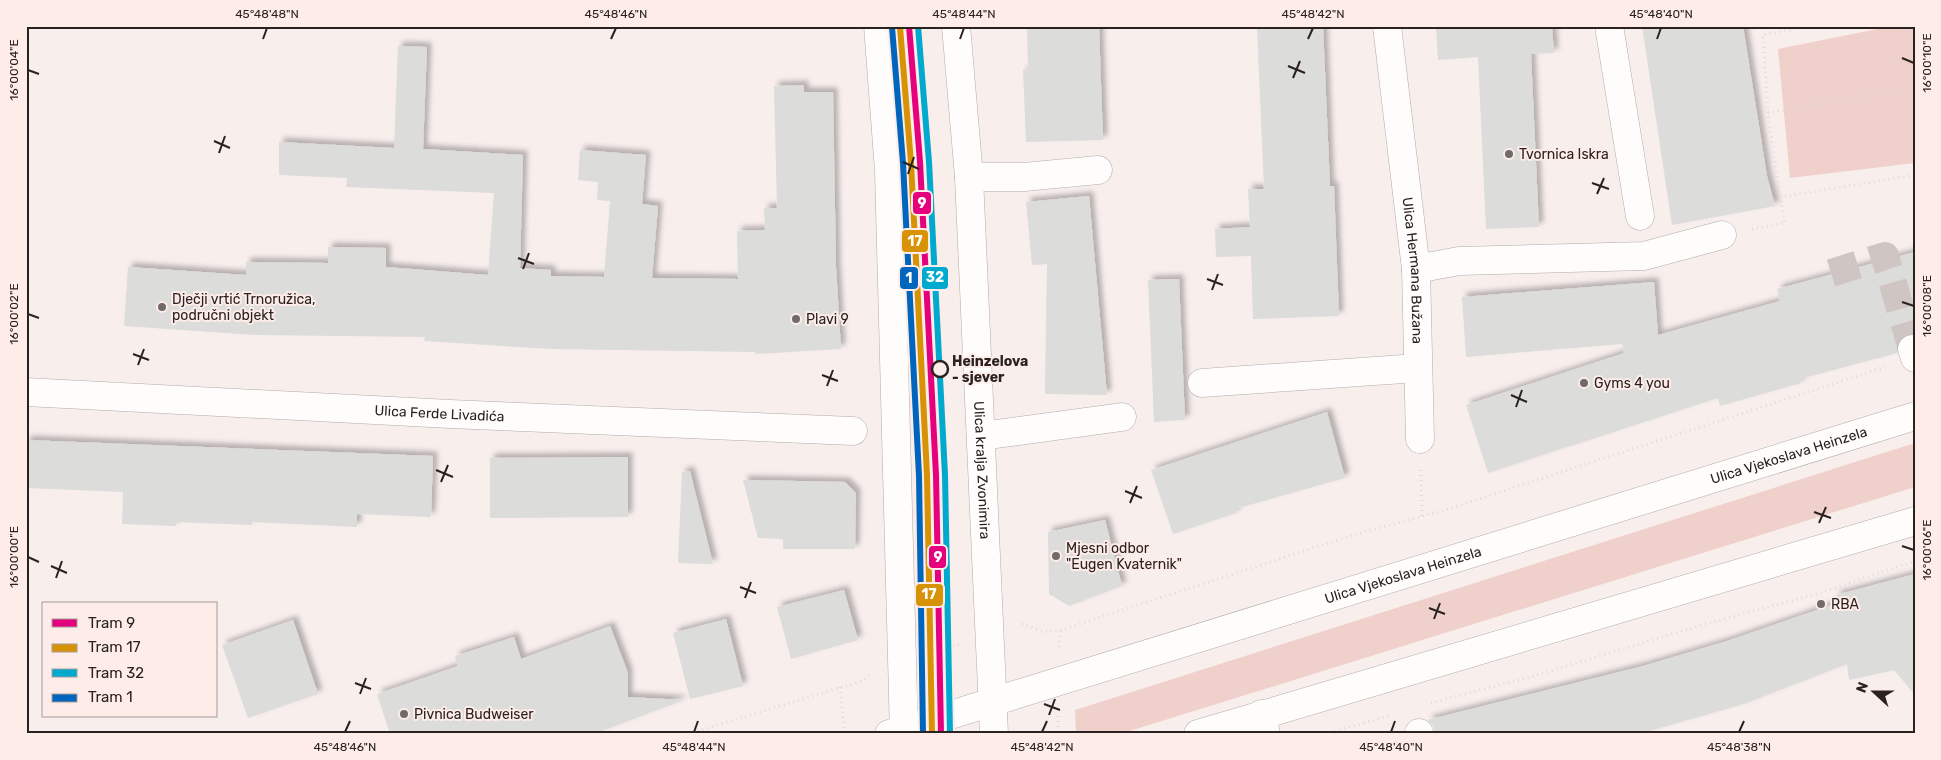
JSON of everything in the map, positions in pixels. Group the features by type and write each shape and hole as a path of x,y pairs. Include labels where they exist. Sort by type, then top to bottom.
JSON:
{"main road":[{"path":"878,26 889,171 899,732"},
{"name":"Ulica kralja Zvonimira","path":"956,26 969,177 994,734"},
{"name":"Ulica Hermana Bužana","path":"1387,26 1416,269 1420,439"},
{"path":"1609,26 1640,216"},
{"path":"969,177 1024,177 1098,170"},
{"path":"1416,269 1459,261 1644,256 1722,235"},
{"path":"1202,383 1418,368"},
{"name":"Ulica Ferde Livadića","path":"26,392 450,414 853,431"},
{"name":"Ulica Vjekoslava Heinzela","path":"899,732 1915,416"},
{"path":"982,436 1122,417"},
{"path":"1198,734 1263,724 1915,521"}],"path":[{"path":"1722,235 1785,223 1768,113 1762,35 1810,26"},
{"path":"1768,113 1915,87"},
{"path":"1780,197 1915,175"},
{"path":"1025,623 1044,632 1060,630 1353,535 1422,517 1906,357"},
{"path":"1420,439 1422,517"},
{"path":"1425,705 1538,675 1698,626 1816,594 1915,561"},
{"path":"1059,646 1060,630"},
{"path":"932,651 961,644"},
{"path":"688,734 862,681 872,672"},
{"path":"840,687 844,734"},
{"path":"1058,712 1058,734"},
{"path":"1325,734 1400,712"}],"shaded area":[{"path":"1892,26 1915,26 1915,163 1790,178 1778,49"},
{"path":"1915,443 1915,487 1120,734 1076,734 1075,710"}],"building":[{"path":"1027,26 1099,26 1103,140 1026,142 1023,70 1028,70"},
{"path":"1257,26 1323,26 1330,186 1334,186 1339,316 1253,319 1251,256 1216,257 1215,229 1250,227 1248,189 1264,189"},
{"name":"Tvornica Iskra","path":"1436,26 1552,26 1554,53 1531,54 1539,227 1486,229 1478,57 1438,60"},
{"path":"1642,26 1743,26 1767,176 1775,206 1672,225"},
{"path":"398,46 427,47 423,149 523,155 520,268 551,270 551,276 604,277 610,201 597,200 598,182 578,180 580,150 646,155 642,204 658,206 652,278 738,279 737,231 765,230 764,208 777,208 774,86 804,85 804,92 833,92 836,267 841,349 756,354 755,352 551,349 424,341 425,337 256,335 124,326 128,267 246,275 246,262 328,263 328,247 386,248 386,267 488,275 494,193 346,187 347,178 279,175 279,142 394,148"},
{"path":"1089,196 1107,395 1045,394 1047,264 1032,265 1026,202"},
{"path":"1915,252 1915,334 1907,334 1901,338 1897,345 1897,353 1800,379 1801,383 1720,406 1718,398 1488,473 1466,405 1624,353 1622,344 1466,357 1462,297 1654,282 1658,335 1780,301 1777,289"},
{"path":"1179,279 1185,420 1154,422 1148,280"},
{"path":"1327,412 1345,478 1235,509 1236,513 1173,534 1151,470"},
{"path":"26,440 433,456 431,517 357,514 357,527 252,522 252,525 177,522 176,526 122,524 123,492 26,488"},
{"path":"628,457 628,517 490,518 490,458"},
{"path":"690,471 713,564 678,563 682,472"},
{"path":"743,480 845,482 856,493 855,549 783,549 783,539 758,538"},
{"path":"1105,520 1122,586 1069,606 1049,594 1048,532"},
{"path":"1915,574 1915,695 1894,670 1849,680 1847,664 1744,704 1639,734 1435,734 1433,726 1427,720 1643,666 1727,641 1837,603 1836,595"},
{"path":"844,590 858,640 791,659 777,607"},
{"path":"726,619 743,686 690,699 673,633"},
{"path":"293,620 318,694 248,718 222,645"},
{"path":"610,626 628,673 628,697 684,700 594,734 390,734 377,694 458,666 455,656 514,637 521,659"}],"tunnel":[{"path":"1831,273 1885,256 1912,349"}],"tram line":[{"name":"9","path":"909,26 920,162 936,475 941,734"},
{"name":"32","path":"918,26 929,162 945,475 950,734"},
{"name":"1","path":"892,27 903,163 919,476 923,734"},
{"name":"17","path":"900,27 911,163 927,475 932,734"}],"place":[{"name":"Tvornica Iskra","path":"1509,154"},
{"name":"Dječji vrtić Trnoružica, područni objekt","path":"162,307"},
{"name":"Plavi 9","path":"796,319"},
{"name":"Heinzelova - sjever","path":"940,369"},
{"name":"Gyms 4 you","path":"1584,383"},
{"name":"Mjesni odbor \"Eugen Kvaternik\"","path":"1056,556"},
{"name":"RBA","path":"1821,604"},
{"name":"Pivnica Budweiser","path":"404,714"}]}
